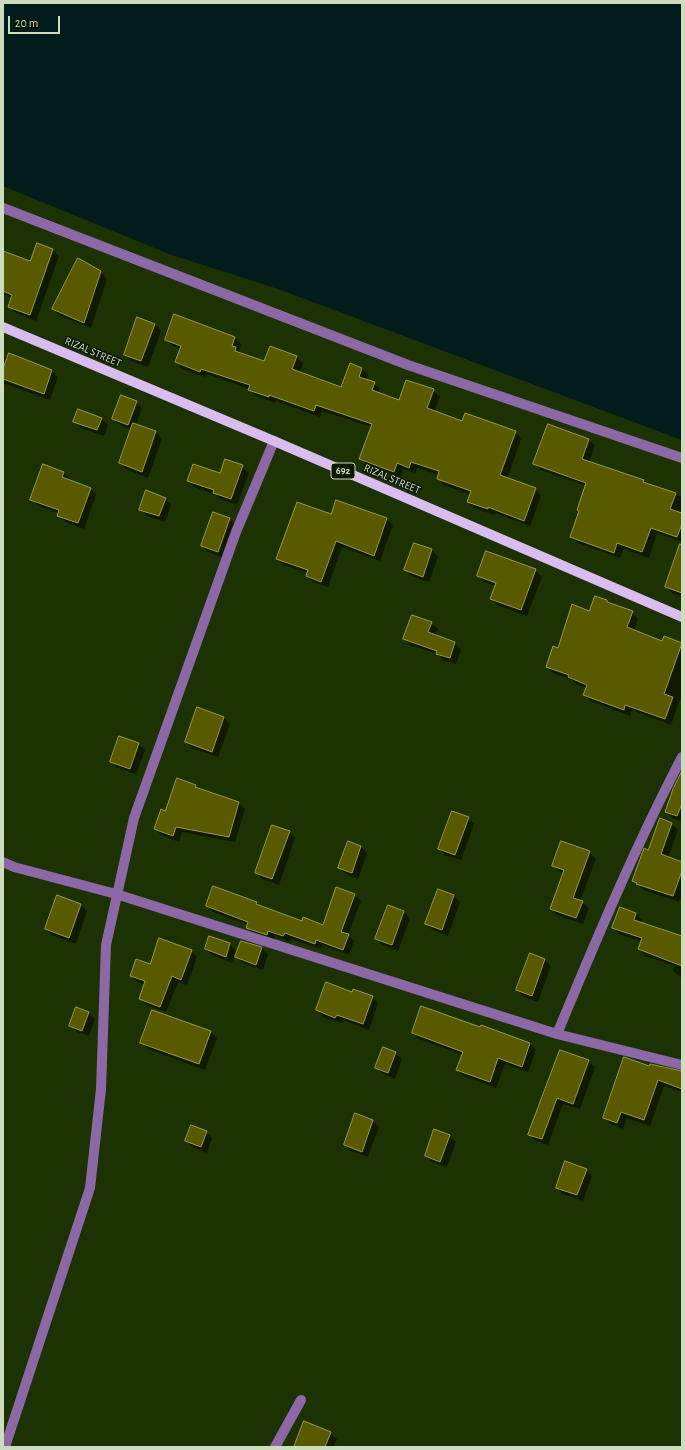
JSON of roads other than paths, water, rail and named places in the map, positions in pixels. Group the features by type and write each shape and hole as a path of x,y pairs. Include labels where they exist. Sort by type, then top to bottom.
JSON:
{"main road":[{"name":"RIZAL STREET","path":"3,327 274,441 682,617"}],"street":[{"path":"3,208 408,365 682,458"},
{"path":"5,1447 90,1188 101,1089 106,945 116,894 134,818 236,532 274,441"},
{"path":"557,1034 613,900 655,809 682,757"},
{"path":"3,862 14,867 116,894 557,1034 682,1065"},
{"path":"275,1447 300,1400"}],"water":[{"path":"3,3 682,3 682,440 278,289 169,254 3,186"}]}
